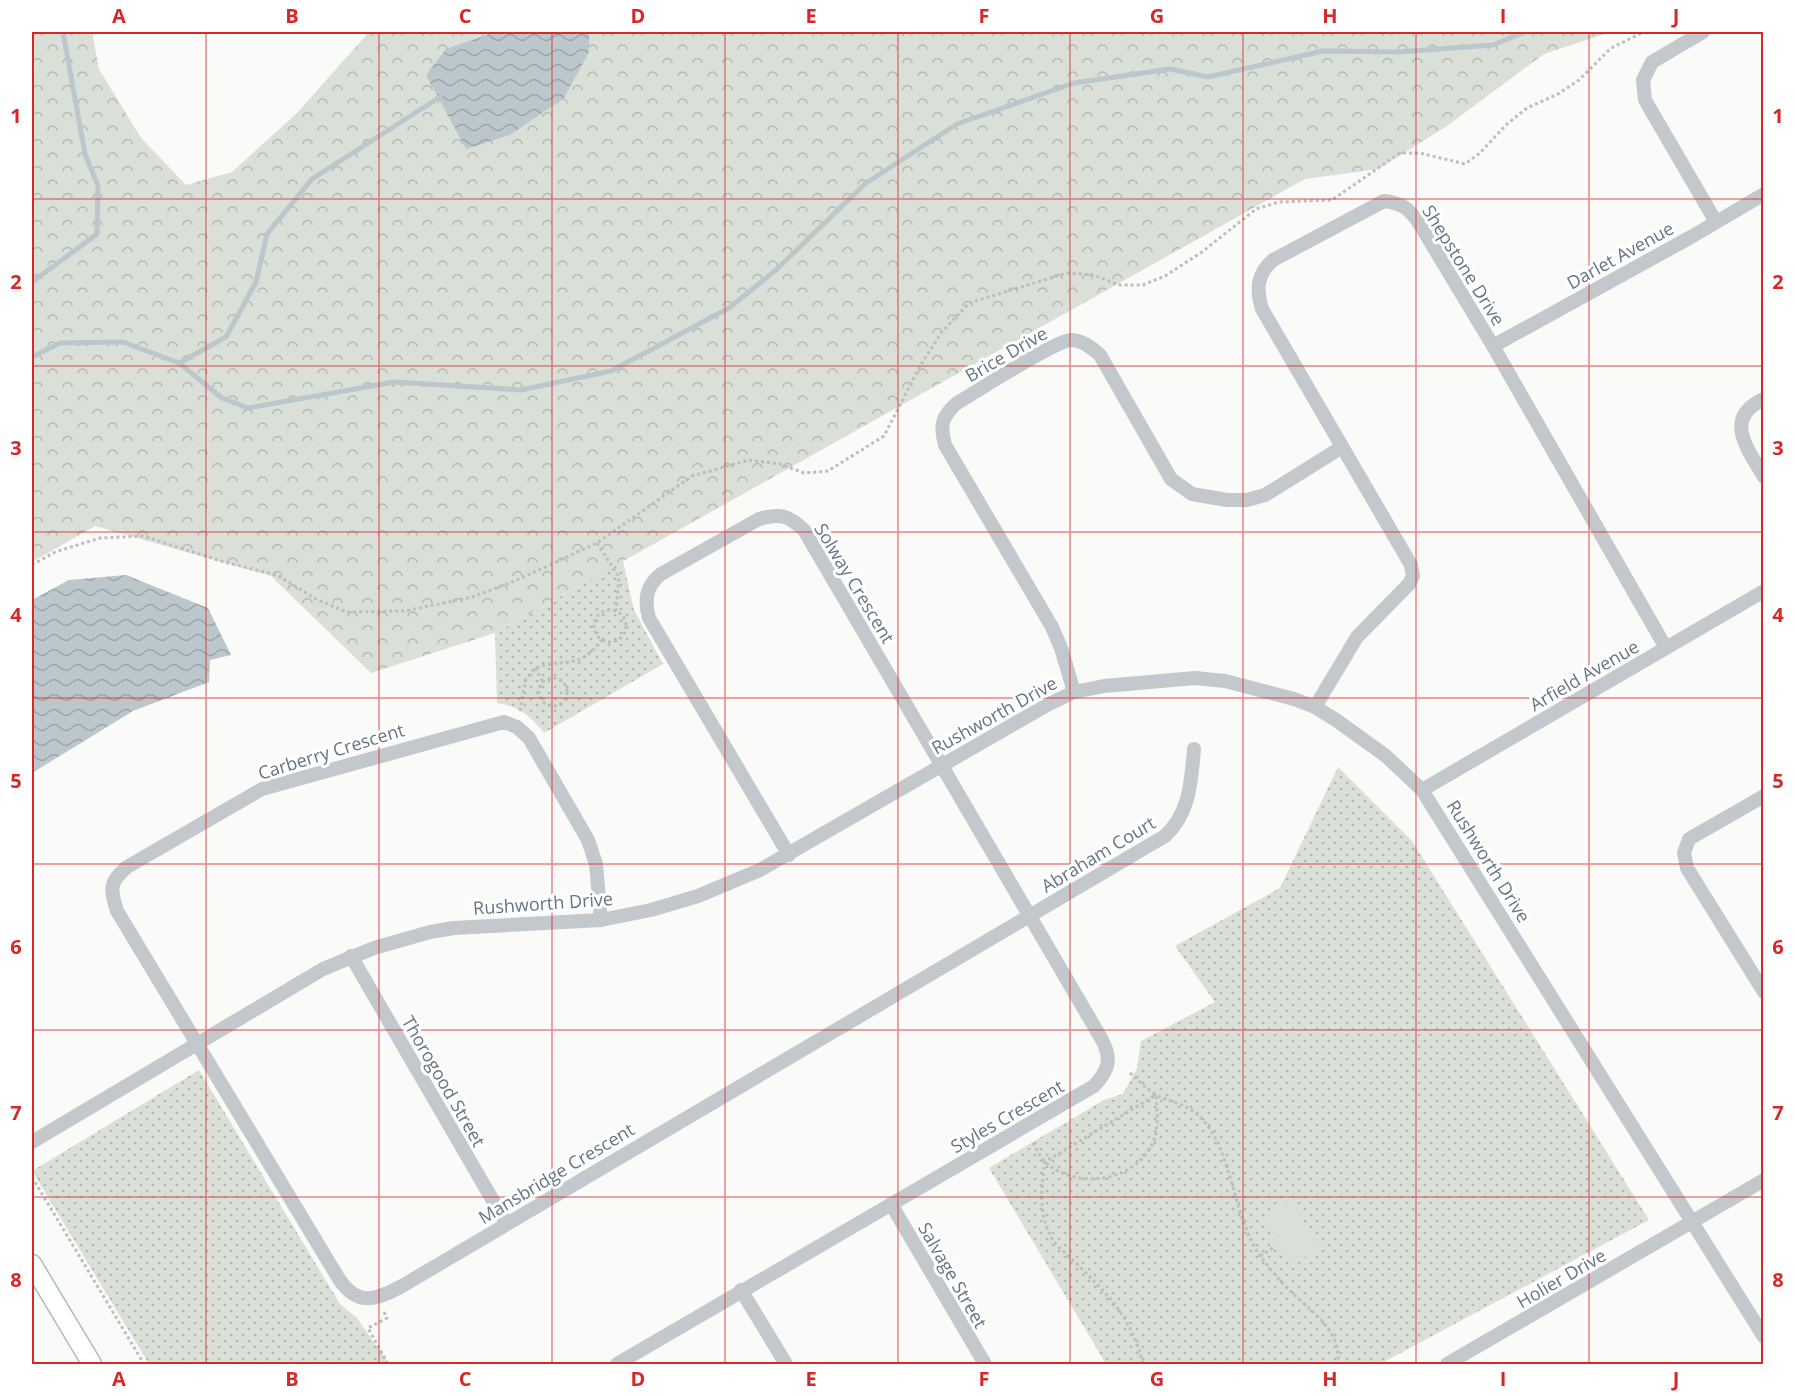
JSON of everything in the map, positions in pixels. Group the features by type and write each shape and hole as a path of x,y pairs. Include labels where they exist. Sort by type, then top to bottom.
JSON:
{"main road":[{"path":"32,1264 92,1365"}],"street":[{"path":"1703,32 1652,62 1643,80 1645,100 1716,222"},
{"name":"Darlet Avenue","path":"1493,346 1764,194"},
{"name":"Shepstone Drive","path":"1315,707 1357,637 1409,584 1413,576 1404,551 1262,309 1258,294 1259,279 1264,268 1273,260 1384,201 1400,203 1411,210 1493,346 1666,648"},
{"name":"Brice Drive","path":"1074,692 1052,627 945,445 940,427 945,413 957,403 1034,358 1071,340 1087,344 1100,355 1172,479 1192,494 1227,500 1247,500 1265,495 1342,447"},
{"path":"1764,399 1752,405 1742,420 1740,434 1764,477"},
{"name":"Solway Crescent","path":"789,855 649,618 645,605 648,591 653,581 661,574 759,519 776,514 791,518 804,530 941,765"},
{"name":"Arfield Avenue","path":"1422,790 1764,591"},
{"name":"Rushworth Drive","path":"32,1142 323,969 351,956 407,937 454,928 601,920 651,910 698,896 740,880 789,855 941,765 1074,692 1128,682 1195,678 1261,689 1315,707 1386,756 1422,790 1764,1337"},
{"name":"Carberry Crescent","path":"199,1043 117,911 111,893 115,877 127,867 239,801 285,782 489,724 504,722 515,726 529,738 588,840 596,864 601,920"},
{"name":"Abraham Court","path":"1029,916 1165,836 1178,824 1189,799 1194,749"},
{"name":"Styles Crescent","path":"617,1365 741,1290 1094,1086 1104,1075 1109,1064 1108,1052 941,765"},
{"path":"1764,796 1689,839 1684,853 1687,868 1764,992"},
{"name":"Mansbridge Crescent","path":"199,1043 339,1279 347,1291 369,1299 383,1296 1029,916"},
{"name":"Thorogood Street","path":"351,956 506,1223"},
{"name":"Holier Drive","path":"1447,1365 1764,1179"},
{"name":"Salvage Street","path":"891,1204 985,1365"},
{"path":"741,1290 786,1365"}],"path":[{"path":"32,565 55,552 100,538 143,536 224,562 277,575 316,599 346,612 405,611 472,597 515,581 597,543 692,476 749,460 780,464 804,473 828,471 884,436 920,366 942,333 969,303 1067,273 1094,275 1118,285 1143,285 1165,276 1202,252 1256,209 1279,202 1332,200 1400,153 1420,153 1465,164 1480,153 1506,124 1527,108 1579,80 1611,48 1644,32"},
{"path":"597,543 619,578 616,611 625,621 623,635 616,641 602,640 595,632 595,622 606,611 616,611"},
{"path":"520,711 526,679 535,668 580,661 591,655 602,640"},
{"path":"535,668 543,682"},
{"path":"558,678 565,685 567,694 564,701 549,707 541,701 539,691 543,682 558,678"},
{"path":"1130,1072 1156,1095 1186,1106 1203,1119 1215,1137 1244,1224 1260,1256 1285,1286 1322,1319 1337,1345 1338,1365"},
{"path":"1143,1365 1128,1321 1106,1293 1050,1238 1044,1218 1041,1187 1045,1162 1156,1095"},
{"path":"1033,1143 1045,1162 1066,1174 1087,1179 1110,1178 1132,1167 1149,1149 1157,1130 1156,1095"},
{"path":"32,1177 144,1365"},
{"path":"1260,1256 1273,1248"},
{"path":"384,1312 387,1318 368,1328 388,1365"}],"green space":[{"path":"32,32 92,32 99,69 141,138 186,185 232,172 297,113 369,32 495,32 447,49 426,75 440,97 589,52 589,32 1611,32 1544,54 1447,126 1378,169 1305,179 495,633 371,673 271,576 95,526 32,562 32,73 35,70"},
{"path":"623,561 634,610 663,664 544,733 524,713 497,703 495,633"},
{"path":"1338,767 1412,841 1649,1220 1380,1364 1106,1364 989,1168 1104,1100 1123,1094 1137,1068 1141,1041 1215,1002 1175,946 1280,888"},
{"path":"199,1070 340,1304 357,1318 389,1364 149,1364 32,1171"},
{"path":"1291,1200 1320,1248 1291,1266 1261,1218"}],"water":[{"path":"495,32 589,32 589,52 564,98 510,135 466,149 426,75 446,49"},
{"path":"126,575 208,608 231,655 210,660 209,682 133,711 32,773 32,600 69,580"}],"waterway":[{"path":"32,282 97,234 98,186 85,154 63,32"},
{"path":"32,357 60,343 123,342 179,363 222,398 248,408 394,382 521,390 611,371 729,308 776,270 866,183 957,124 1074,83 1170,69 1208,77 1323,51 1398,52 1493,45 1525,32"},
{"path":"179,363 226,337 256,282 267,234 312,179 440,97"}]}
